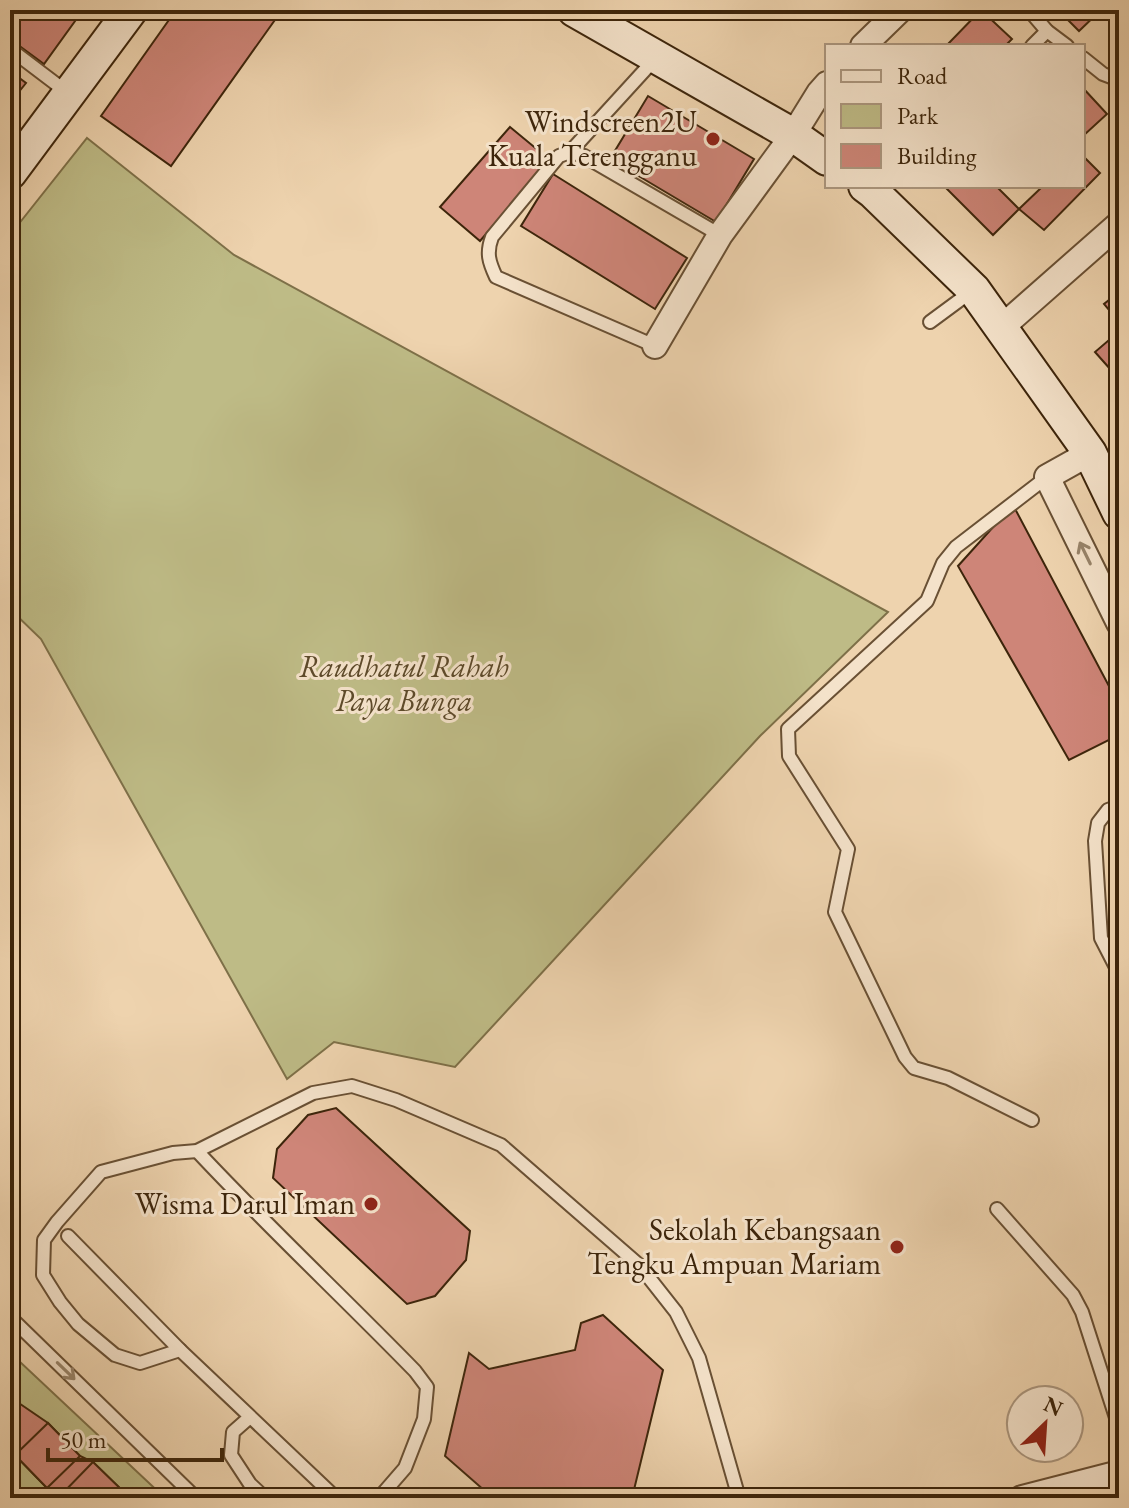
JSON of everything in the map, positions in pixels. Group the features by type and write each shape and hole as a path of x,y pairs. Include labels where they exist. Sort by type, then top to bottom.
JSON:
{"street":[{"path":"10,173 131,10"},
{"path":"574,10 793,135 825,158"},
{"path":"865,44 900,10"},
{"path":"655,346 720,235 825,86"},
{"path":"868,188 974,290 1090,453 1119,513"},
{"path":"1002,327 1119,224"},
{"path":"1090,453 1047,477 1119,623"},
{"path":"1022,1498 1119,1473"}],"lane":[{"path":"1029,10 1047,31 1064,44"},
{"path":"1034,44 1047,31"},
{"path":"10,49 68,93"},
{"path":"655,346 496,277 487,250 492,237 559,156 570,152 656,58"},
{"path":"1085,60 1103,74 1119,80"},
{"path":"570,152 584,156 720,235"},
{"path":"930,322 974,290"},
{"path":"1032,1120 948,1078 914,1068 905,1057 835,912 848,849 789,756 788,729 927,601 943,563 956,547 1047,477"},
{"path":"1119,806 1108,810 1098,823 1095,841 1101,938 1119,973"},
{"path":"180,1350 140,1363 115,1355 78,1324 51,1289 43,1275 44,1240 101,1172 173,1153 197,1151 313,1093 352,1086 396,1100 501,1145 639,1265 676,1312 699,1358 739,1498"},
{"path":"197,1151 415,1371 427,1387 424,1419 405,1468 379,1498"},
{"path":"997,1209 1073,1295 1082,1312 1119,1427"},
{"path":"68,1236 180,1350 336,1498"},
{"path":"10,1317 196,1498"},
{"path":"250,1417 233,1432 231,1455 250,1484 265,1498"}],"green space":[{"name":"Raudhatul Rahah Paya Bunga","path":"87,138 234,255 888,612 760,736 455,1067 334,1042 287,1079 41,639 10,609 10,235"},
{"path":"10,1355 18,1360 165,1498 10,1498"}],"building":[{"path":"10,10 83,10 44,64 10,39"},
{"path":"176,10 282,10 171,166 101,116"},
{"path":"981,10 1012,39 1007,44 948,44"},
{"path":"1058,10 1101,10 1079,31"},
{"path":"10,71 26,83 10,103"},
{"path":"1085,90 1107,114 1085,134"},
{"path":"648,96 754,159 716,222 610,159"},
{"path":"510,127 550,160 480,241 440,207"},
{"path":"1085,158 1100,173 1044,230 1019,209 1041,188 1085,188"},
{"path":"553,174 687,258 655,309 521,226"},
{"path":"946,188 998,188 1019,209 993,235"},
{"path":"1119,292 1119,322 1104,304"},
{"path":"1116,334 1119,337 1119,379 1095,352"},
{"path":"1013,505 1119,705 1119,735 1069,760 958,566"},
{"name":"Wisma Darul Iman","path":"336,1108 470,1231 466,1260 435,1296 407,1304 273,1178 277,1149 308,1115"},
{"path":"603,1315 663,1370 632,1498 493,1498 445,1456 469,1353 489,1369 575,1350 581,1323"},
{"path":"10,1397 48,1423 80,1456 93,1462 130,1498 51,1498 47,1488 10,1450"},
{"path":"48,1423 80,1456 47,1488 15,1455"},
{"path":"93,1462 130,1498 58,1498"}],"place":[{"name":"Windscreen2U Kuala Terengganu","path":"713,139"},
{"name":"Wisma Darul Iman","path":"371,1204"},
{"name":"Sekolah Kebangsaan Tengku Ampuan Mariam","path":"897,1247"}]}
